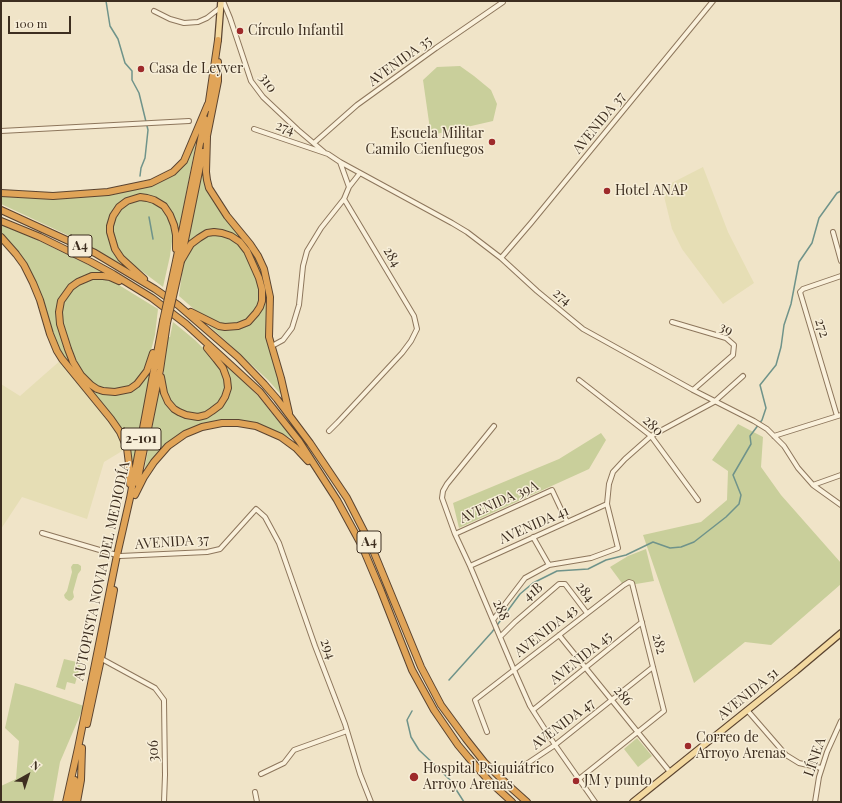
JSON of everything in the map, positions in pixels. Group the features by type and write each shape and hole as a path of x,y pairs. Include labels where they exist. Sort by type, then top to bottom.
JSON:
{"highway":[{"name":"2-101","path":"178,261 208,104 218,40"},
{"name":"2-101","path":"165,322 218,81 218,40"},
{"path":"1,193 53,196 108,192 151,183 173,172 184,161 208,104"},
{"path":"206,137 206,172 209,188 228,216 250,244 264,269 270,297 269,337 281,378 289,415"},
{"path":"155,289 121,258 115,249 110,232 110,226 113,216 119,207 128,201 140,197 154,200 164,206 174,225 178,261"},
{"name":"A4","path":"1,210 95,253 155,289 178,305 238,357 264,384 310,443 347,498 370,543 421,667 441,706 485,763 527,802"},
{"name":"A4","path":"1,221 40,237 91,262 152,298 186,324 260,392 299,441 337,500 362,546 412,670 434,710 471,761 489,781 512,802"},
{"path":"178,261 191,244 207,233 214,232 232,236 240,242 247,251 259,278 262,289 262,301 260,307 248,322 238,326 225,327 213,323 178,305"},
{"path":"1,237 24,265 33,283 57,351 120,432 127,448 132,496"},
{"path":"152,298 118,280 103,276 92,276 78,282 72,287 61,301 59,312 60,324 68,349 81,375 91,385 103,391 114,392 133,387 141,380 147,371 165,322"},
{"name":"AUTOPISTA NOVIA DEL MEDIODÍA","path":"132,496 165,322"},
{"name":"AUTOPISTA NOVIA DEL MEDIODÍA","path":"66,802 80,748 118,556 160,370 165,322"},
{"path":"160,370 164,393 168,402 179,412 191,416 206,415 220,405 225,397 228,388 227,379 223,368 186,324"},
{"path":"132,496 154,462 168,446 186,434 202,427 222,423 238,423 256,426 280,437 296,448 307,460 337,500"},
{"path":"62,802 70,771 80,748"},
{"path":"77,802 82,763 80,748"},
{"name":"AUTOPISTA NOVIA DEL MEDIODÍA","path":"71,802 74,774"}],"main road":[{"name":"2-101","path":"218,40 222,3"},
{"name":"AVENIDA 51","path":"633,802 841,633"}],"street":[{"name":"AVENIDA 35","path":"314,143 357,105 503,1"},
{"name":"AVENIDA 37","path":"501,258 532,223 713,1"},
{"name":"310","path":"222,3 230,18 251,81 262,98 328,154"},
{"path":"154,11 184,23 198,22 207,18 222,3"},
{"path":"1,131 189,121"},
{"name":"274","path":"254,129 328,154 467,232 501,258 537,291 583,329 714,402 754,421 767,429 784,446 798,468 813,485 841,505"},
{"path":"340,162 349,187"},
{"path":"272,346 283,340 292,328 299,304 303,266 307,251 320,228 344,199 349,187 360,173"},
{"name":"284","path":"329,430 402,353 411,341 417,329 414,316 344,199"},
{"path":"833,232 841,261"},
{"name":"272","path":"839,416 800,292 803,289 841,276"},
{"name":"39","path":"672,322 726,338 734,345 733,355 694,390"},
{"path":"493,620 525,578 549,565 591,558 618,548 607,504 608,484 613,472 650,436 714,402 743,376"},
{"name":"280","path":"579,380 650,436 698,500"},
{"path":"774,436 839,416"},
{"name":"288","path":"494,426 447,484 443,491 442,498 455,534 533,710 555,745 595,802"},
{"path":"813,485 841,475"},
{"name":"AVENIDA 39A","path":"455,534 552,490 568,522"},
{"name":"AVENIDA 41","path":"470,566 607,504"},
{"name":"AVENIDA 37","path":"42,533 118,556 207,552 220,549 256,509"},
{"name":"294","path":"256,509 265,517 279,543 371,802"},
{"path":"533,537 549,565"},
{"name":"AVENIDA 43","path":"487,732 475,700 624,585 629,582 632,583"},
{"name":"282","path":"632,583 664,711 638,732"},
{"name":"41B","path":"500,637 559,584 565,584"},
{"name":"284","path":"565,584 587,613"},
{"name":"AVENIDA 45","path":"533,710 642,622"},
{"name":"286","path":"559,634 670,772"},
{"name":"306","path":"99,658 155,688 164,700 164,802"},
{"name":"AVENIDA 47","path":"522,767 555,745 654,667"},
{"path":"747,710 786,755 799,763 821,768"},
{"name":"LÍNEA","path":"814,802 821,768 841,721"},
{"path":"261,774 284,763 294,750 347,731"},
{"path":"579,779 638,732"},
{"path":"255,792 256,802"}],"shaded area":[{"path":"703,167 728,232 754,283 723,304 682,249 672,229 662,188"},
{"path":"62,359 111,419 127,448 104,462 87,519 22,497 1,529 1,384 20,396"}],"green space":[{"path":"460,66 491,90 497,104 493,121 436,134 430,129 423,80 437,67"},
{"path":"197,137 178,235 174,217 150,196 123,202 108,226 108,238 114,252 125,266 80,241 1,204 1,194 108,193 175,173"},
{"path":"203,164 208,191 217,206 251,249 264,276 267,291 267,340 284,398 268,380 204,321 221,328 248,324 256,318 262,307 258,270 231,233 213,229 205,232 189,243 185,251"},
{"path":"140,200 156,203 165,211 170,219 173,234 163,287 123,257 116,247 113,237 113,224 119,210 131,202"},
{"path":"1,224 23,233 105,273 78,278 66,289 58,301 68,355 97,391 128,391 152,365 133,467 125,437 62,355 17,251 1,234"},
{"path":"207,236 227,236 235,241 244,250 258,280 260,302 255,312 241,323 231,325 221,324 203,317 179,296 183,266 189,251 196,242"},
{"path":"89,279 102,279 114,282 158,309 155,335 148,362 142,375 135,383 125,388 102,388 88,380 81,370 69,344 63,324 62,309 64,301 68,293"},
{"path":"173,322 209,354 224,376 225,385 223,396 218,404 209,411 201,414 192,414 182,411 174,406 166,389 164,363 168,337 170,337"},
{"path":"219,358 257,395 293,439 252,422 231,420 209,423 189,429 175,437 156,455 144,472 160,385 173,411 180,416 190,419 199,419 229,395"},
{"path":"738,424 763,437 761,467 781,495 841,563 841,584 771,645 745,642 694,683 643,535 701,522 727,500 728,471 712,460"},
{"path":"601,433 606,440 589,469 459,528 453,503 559,459"},
{"path":"646,549 654,581 624,586 610,567 628,556"},
{"path":"73,564 78,564 81,566 81,570 78,574 73,592 74,597 69,601 64,595 67,591 72,572 71,567"},
{"path":"64,659 81,663 75,684 67,682 65,690 56,687"},
{"path":"15,683 84,706 60,762 53,802 1,802 1,786 16,779 19,741 5,728"},
{"path":"637,738 652,756 638,767 624,749"}],"waterway":[{"path":"106,1 110,26 118,39 125,63 132,71 132,80 139,93 148,130 145,158 140,176"},
{"path":"449,680 492,632 520,594 533,583 557,571 588,569 606,560 626,555 653,542 670,548 681,547 694,542 726,517 739,504 741,495 733,475 751,444 750,436 762,420 766,408 760,385 776,365 781,347 784,325 791,304 799,262 812,243 819,218 837,193 841,191"},
{"path":"149,217 153,239"},
{"path":"412,711 407,720 411,737 419,750 450,780 464,802"}],"place":[{"name":"Círculo Infantil","path":"240,31"},
{"name":"Casa de Leyver","path":"141,69"},
{"name":"Escuela Militar Camilo Cienfuegos","path":"492,142"},
{"name":"Hotel ANAP","path":"607,191"},
{"name":"Correo de Arroyo Arenas","path":"688,746"},
{"name":"Hospital Psiquiátrico Arroyo Arenas","path":"414,777"},
{"name":"JM y punto","path":"576,781"}]}
